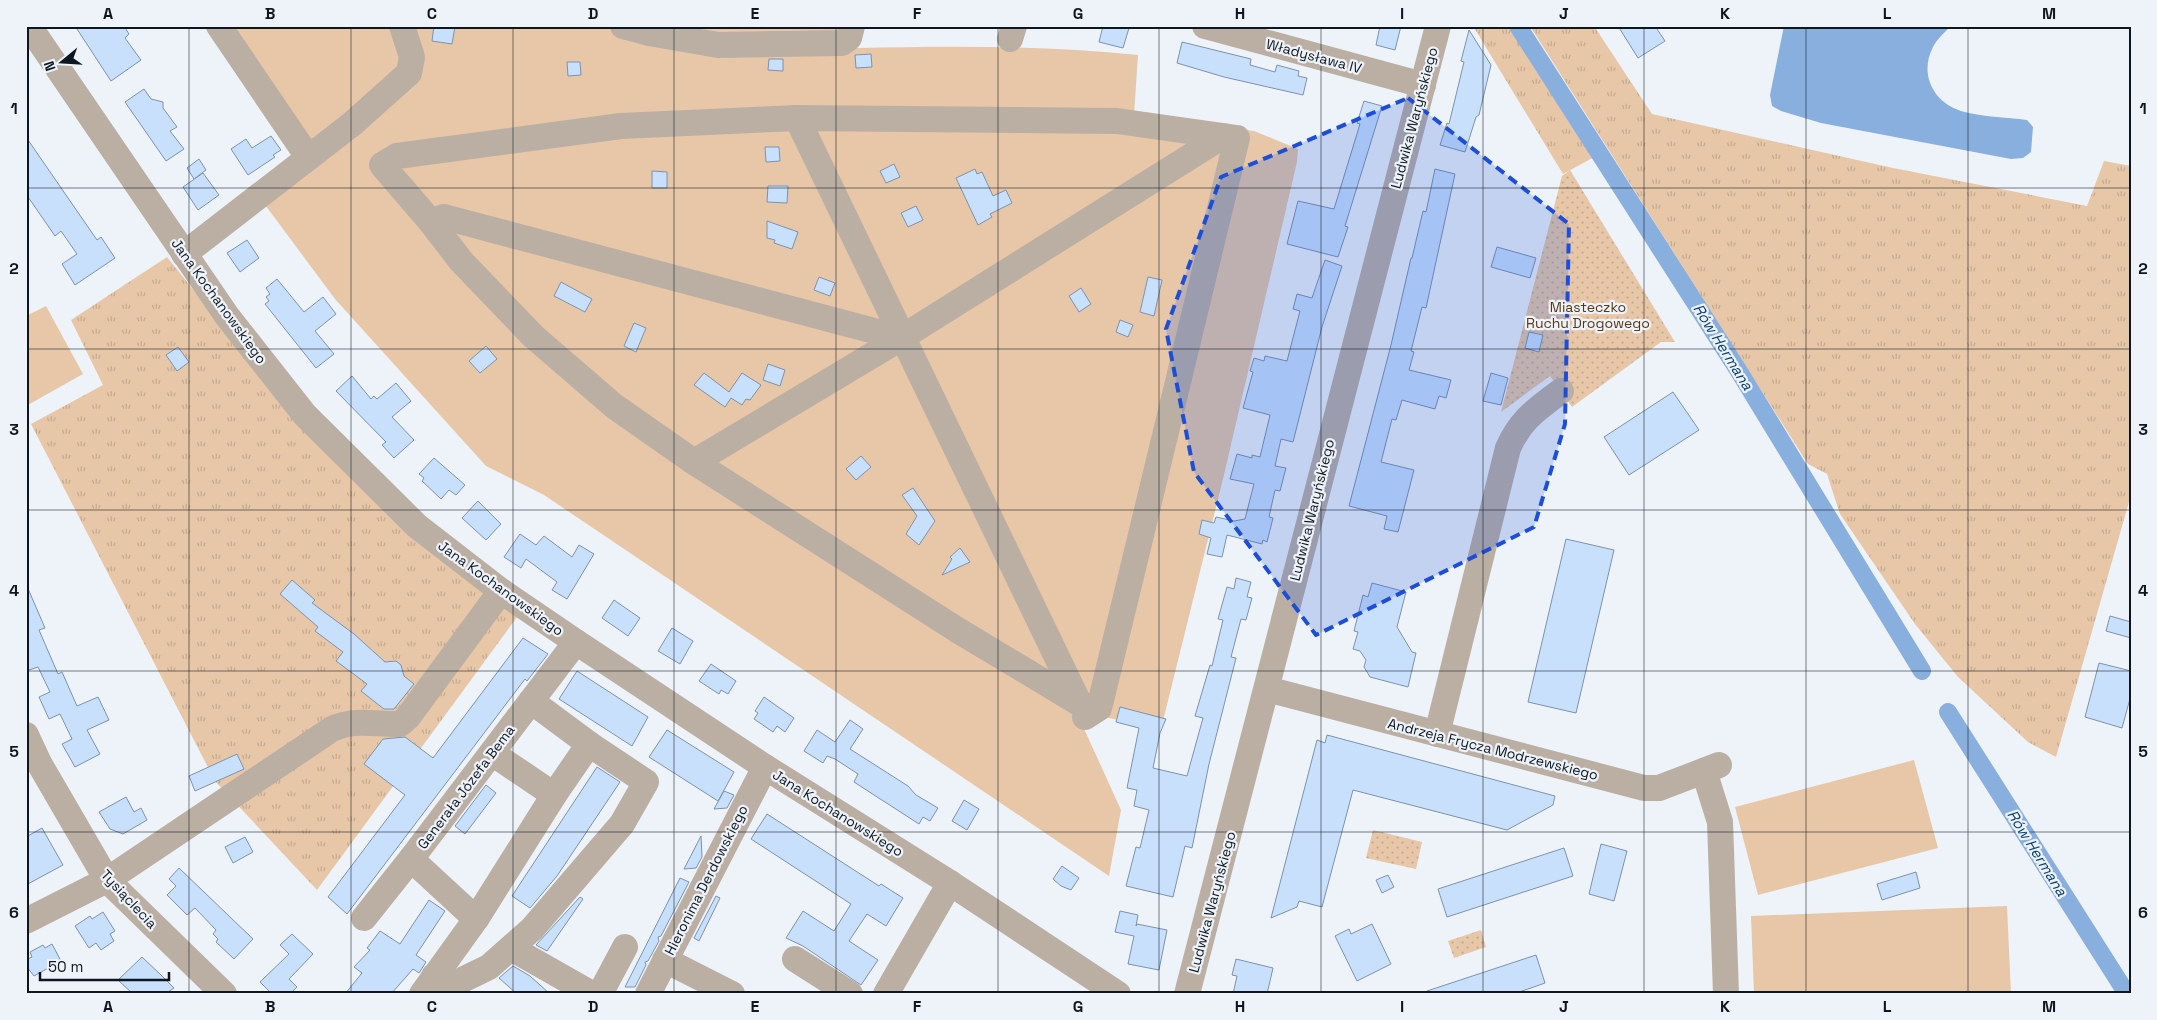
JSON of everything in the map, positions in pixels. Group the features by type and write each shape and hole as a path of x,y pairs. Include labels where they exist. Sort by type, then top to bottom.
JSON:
{"street":[{"name":"Jana Kochanowskiego","path":"29,26 226,316 305,415 417,526 501,591 569,652 764,767 950,883 1118,994"},
{"path":"219,26 308,157"},
{"path":"184,254 352,124 409,73 412,57 402,26"},
{"path":"623,26 649,33 718,44 842,43 849,38 852,26"},
{"name":"Władysława IV","path":"1205,26 1423,85"},
{"name":"Ludwika Waryńskiego","path":"1187,994 1438,26"},
{"path":"797,118 901,338 1079,703 959,631 694,462 614,406 533,336 460,262 431,222 382,165 397,156 621,126 797,118 1117,121 1237,138 1104,692 1099,708 1085,717"},
{"path":"694,462 901,338 1222,136"},
{"path":"431,222 444,217 901,338"},
{"path":"1436,734 1508,448 1516,429 1526,418 1560,391"},
{"path":"26,921 107,880 332,729 345,723 400,724 408,717 501,591"},
{"name":"Generała Józefa Bema","path":"476,919 411,859 569,652"},
{"name":"Andrzeja Frycza Modrzewskiego","path":"1267,689 1644,788 1659,788 1712,768 1720,822 1726,994"},
{"path":"531,701 589,744 646,782 622,824 532,929 489,967 452,985 432,979 476,919 554,795 589,744"},
{"name":"Tysiąclecia","path":"26,735 39,763 107,880 224,994"},
{"path":"492,753 554,795"},
{"name":"Hieronima Derdowskiego","path":"648,994 764,767"},
{"path":"364,918 411,859"},
{"path":"886,994 950,883"},
{"path":"600,994 625,947"},
{"path":"511,948 592,994"},
{"path":"795,959 850,994"},
{"path":"665,960 732,994"}],"highlighted area":[{"path":"1408,98 1569,224 1565,424 1534,527 1316,635 1194,472 1166,329 1221,177"}],"green space":[{"path":"210,26 860,26 855,48 1032,48 1138,55 1134,115 1254,131 1298,149 1297,162 1223,479 1161,729 1076,711 1121,810 1109,876 544,495 486,466 335,299 254,190 296,156"},
{"path":"1473,26 1526,26 1598,155 1563,174"},
{"path":"1530,26 1594,26 1652,114 1893,168 2087,206 2104,161 2131,166 2131,495 2056,757 2028,742 1958,677 1915,624 1840,514 1827,474 1808,464"},
{"name":"Miasteczko Ruchu Drogowego","path":"1570,170 1675,342 1661,342 1572,407 1550,376 1501,412 1562,176"},
{"path":"167,257 242,350 520,613 317,890 215,781 31,424 103,385 71,320"},
{"path":"46,306 83,374 26,406 26,316"},
{"path":"1914,760 1938,848 1758,895 1735,807"},
{"path":"1373,830 1422,842 1416,869 1366,858"},
{"path":"2007,906 2011,994 1754,994 1751,916"},
{"path":"1481,930 1486,947 1454,958 1448,941"}],"water":[{"path":"1784,26 1951,26 1937,41 1929,57 1928,77 1936,94 1951,107 1961,111 1985,116 2027,120 2033,127 2031,152 2023,158 2011,159 1821,123 1781,111 1772,106 1770,95"}],"building":[{"path":"75,26 124,26 129,34 125,38 141,60 111,81"},
{"path":"434,26 455,26 452,44 432,41"},
{"path":"1103,26 1129,28 1123,48 1099,42"},
{"path":"1380,26 1401,26 1395,50 1376,45"},
{"path":"1618,26 1655,26 1665,41 1638,58"},
{"path":"1469,30 1491,65 1479,115 1476,117 1465,152 1440,145 1447,123 1449,124 1464,62 1461,61"},
{"path":"1182,42 1251,59 1250,65 1275,72 1277,65 1299,71 1298,76 1307,78 1303,95 1224,77 1177,63"},
{"path":"871,54 872,67 856,68 855,55"},
{"path":"769,59 783,59 783,71 768,70"},
{"path":"567,62 580,62 581,75 568,76"},
{"path":"144,89 151,99 163,102 163,108 177,127 170,131 184,149 166,161 125,102"},
{"path":"1364,101 1382,106 1345,226 1348,227 1338,257 1287,244 1298,201 1334,209 1360,124 1357,123"},
{"path":"271,136 281,150 273,155 275,157 248,175 231,149 246,139 252,148"},
{"path":"26,137 97,240 101,237 115,258 75,285 62,264 77,254 61,231 55,236 26,194"},
{"path":"765,147 779,147 780,161 766,162"},
{"path":"199,159 206,170 194,179 187,168"},
{"path":"894,164 900,177 886,183 880,171"},
{"path":"975,169 977,174 982,172 993,196 1006,190 1012,203 990,214 992,217 978,225 956,178"},
{"path":"1435,169 1455,174 1426,308 1422,307 1411,351 1414,352 1409,370 1451,380 1446,398 1439,396 1435,409 1402,400 1396,420 1392,419 1381,462 1414,470 1398,532 1384,529 1387,516 1349,506 1391,345 1423,211 1426,212"},
{"path":"652,171 667,172 667,188 652,188"},
{"path":"203,173 219,195 198,210 183,187"},
{"path":"768,186 788,186 787,203 767,202"},
{"path":"916,206 923,220 908,227 901,213"},
{"path":"767,221 798,232 792,249 774,243 775,240 767,238"},
{"path":"247,240 259,258 240,272 227,253"},
{"path":"1497,247 1536,258 1530,278 1491,267"},
{"path":"1325,260 1342,266 1322,327 1293,442 1281,439 1275,466 1286,468 1280,491 1275,490 1269,517 1273,518 1267,542 1263,540 1262,544 1227,535 1222,557 1207,554 1211,538 1199,534 1202,520 1214,523 1216,517 1234,521 1245,519 1254,484 1230,479 1237,454 1252,458 1252,455 1260,457 1270,415 1243,408 1253,372 1250,371 1254,358 1264,361 1265,356 1287,361 1300,311 1293,309 1297,294 1312,298"},
{"path":"819,277 835,283 830,296 814,290"},
{"path":"1148,277 1162,280 1154,316 1140,312"},
{"path":"277,279 304,312 323,297 336,314 315,331 334,354 316,368 265,304 269,301 266,297 270,294 266,288"},
{"path":"561,282 592,299 585,312 554,296"},
{"path":"1081,288 1091,304 1079,312 1069,296"},
{"path":"1120,320 1133,325 1128,337 1116,332"},
{"path":"634,323 646,328 636,352 624,346"},
{"path":"1529,332 1543,335 1539,352 1525,348"},
{"path":"486,346 497,359 480,373 469,361"},
{"path":"178,347 189,362 177,371 166,355"},
{"path":"768,364 785,370 780,386 763,380"},
{"path":"704,373 729,392 742,373 761,385 750,400 746,399 742,405 731,398 725,407 694,385"},
{"path":"1491,373 1508,378 1501,405 1483,401"},
{"path":"352,376 371,399 374,396 377,399 396,383 411,401 392,417 414,440 394,458 382,445 386,442 336,391"},
{"path":"1673,392 1699,430 1629,475 1604,437"},
{"path":"861,456 871,467 856,480 846,469"},
{"path":"434,458 465,485 456,495 449,490 441,499 422,481 424,478 419,474"},
{"path":"913,488 935,521 919,545 906,534 917,516 902,495"},
{"path":"478,501 501,524 486,540 462,518"},
{"path":"520,534 536,545 544,536 572,557 579,545 594,554 567,599 552,590 557,582 526,559 521,568 504,557"},
{"path":"1566,539 1614,550 1576,713 1528,702"},
{"path":"960,548 970,562 942,575 952,559 950,557"},
{"path":"1236,578 1251,582 1247,597 1252,598 1246,620 1241,619 1231,657 1236,658 1209,764 1192,848 1185,846 1173,897 1126,886 1136,847 1140,848 1149,810 1134,806 1137,790 1127,788 1139,728 1116,722 1120,707 1166,719 1160,733 1153,768 1187,776 1203,718 1195,716 1210,665 1212,666 1223,620 1218,619 1227,587 1234,589"},
{"path":"292,580 315,600 312,603 354,634 385,662 396,661 401,665 404,676 414,684 394,709 384,709 361,691 367,684 336,661 343,652 315,631 318,627 280,594"},
{"path":"1372,583 1406,592 1397,627 1412,652 1416,653 1408,687 1370,677 1364,667 1366,660 1360,651 1353,649 1358,632 1354,631 1363,595 1368,597"},
{"path":"26,584 45,628 39,630 58,674 62,672 77,706 98,697 109,720 87,730 100,754 75,767 62,744 72,739 60,714 49,719 39,697 50,692 38,667 26,671"},
{"path":"614,600 640,618 628,636 602,618"},
{"path":"2110,616 2131,622 2131,638 2106,631"},
{"path":"672,628 693,641 680,664 658,651"},
{"path":"523,638 548,654 527,681 525,679 347,914 328,897 405,795 364,764 383,739 405,737 433,758"},
{"path":"2099,663 2131,671 2131,695 2122,728 2085,717"},
{"path":"711,664 736,681 728,694 721,690 719,694 699,681"},
{"path":"577,671 648,717 632,746 559,699"},
{"path":"764,697 794,718 785,732 777,726 773,732 754,719 758,713 755,711"},
{"path":"850,720 863,729 850,749 908,786 916,795 938,808 930,821 923,817 919,824 854,782 858,774 835,759 827,756 823,763 804,751 817,730 835,742"},
{"path":"667,730 734,772 718,801 649,757"},
{"path":"1327,735 1555,796 1553,805 1507,830 1353,790 1322,907 1299,901 1297,907 1271,918 1317,740 1325,743"},
{"path":"237,754 244,769 195,791 189,776"},
{"path":"597,767 620,782 557,876 530,908 512,896"},
{"path":"486,785 496,793 465,834 455,826"},
{"path":"724,791 734,795 727,808 714,809"},
{"path":"126,797 134,812 141,808 147,820 123,834 110,829 99,812"},
{"path":"964,800 979,809 967,830 952,821"},
{"path":"767,814 879,886 881,884 903,898 886,926 867,914 849,941 878,960 861,985 803,946 786,938 803,911 834,931 851,904 751,839"},
{"path":"42,828 63,865 26,885 26,837"},
{"path":"701,836 702,857 696,868 684,869"},
{"path":"245,837 253,852 233,863 225,847"},
{"path":"1601,844 1627,851 1614,901 1589,894"},
{"path":"1564,848 1573,876 1447,917 1438,889"},
{"path":"1062,866 1079,878 1071,890 1061,886 1053,879"},
{"path":"179,868 253,939 234,959 216,942 218,939 213,934 216,930 195,908 187,915 167,895 176,886 169,879"},
{"path":"1916,872 1920,888 1882,900 1877,884"},
{"path":"1388,875 1394,887 1382,893 1376,880"},
{"path":"680,878 689,882 661,936 658,937 659,941 648,961 645,962 646,965 635,987 625,987"},
{"path":"716,896 720,898 699,941 694,938"},
{"path":"580,897 583,899 547,951 536,945"},
{"path":"429,900 445,911 416,955 426,962 419,973 413,969 391,994 345,994 362,973 354,967 370,950 367,948 380,931 400,944"},
{"path":"1120,911 1138,915 1136,926 1137,924 1167,930 1159,970 1128,964 1134,936 1115,932"},
{"path":"103,912 115,931 110,934 114,941 101,950 96,943 89,948 75,926 90,916 92,919"},
{"path":"1372,924 1391,964 1357,981 1335,936 1349,929 1351,934"},
{"path":"292,934 313,954 289,979 297,987 290,994 272,994 260,982 289,954 280,945"},
{"path":"52,944 61,961 34,976 26,966 26,960 32,957 30,952 43,945 45,948"},
{"path":"1536,955 1545,983 1513,994 1428,994 1427,991"},
{"path":"142,957 174,988 165,994 133,994 118,980"},
{"path":"1236,959 1273,968 1267,994 1233,994 1237,976 1232,975"},
{"path":"513,966 530,976 550,994 517,994 499,978"}],"waterway":[{"name":"Rów Hermana","path":"1518,26 1740,373 1922,671"},
{"name":"Rów Hermana","path":"1948,712 2127,994"}]}
